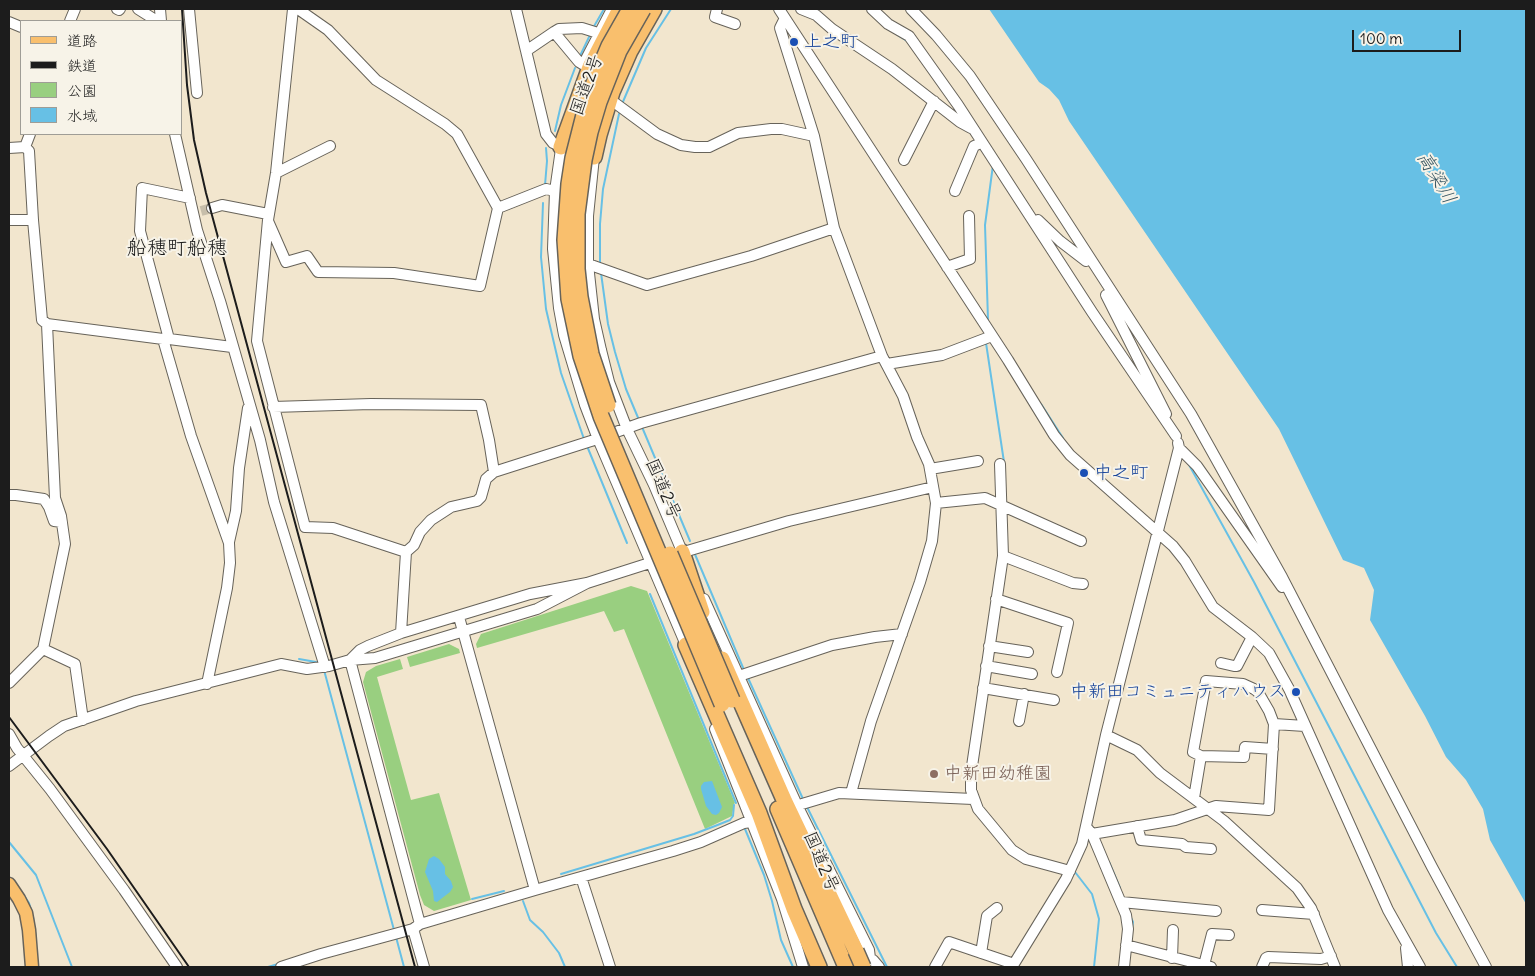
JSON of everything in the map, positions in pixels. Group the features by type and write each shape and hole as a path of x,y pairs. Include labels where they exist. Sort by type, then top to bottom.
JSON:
{"highway":[{"path":"561,147 590,67 620,9"},
{"name":"国道2号","path":"630,9 609,46 598,72 579,128 569,184 565,240 569,299 581,356 604,423 727,702 783,820 859,963"},
{"path":"594,157 598,135 612,92 648,12"},
{"name":"国道2号","path":"648,12 620,51 608,76 590,132 582,169 577,214 577,269 580,297 591,354 611,413 835,967"},
{"path":"682,552 703,616 859,963"},
{"path":"686,645 759,813 794,909 819,967"}],"main road":[{"path":"9,884 19,898 26,913 32,967"}],"street":[{"path":"138,9 155,20"},
{"path":"189,9 197,92"},
{"path":"293,9 276,173 268,217 257,341 305,527 334,528 406,552"},
{"path":"268,217 286,262 307,256 318,272 394,272 480,286 498,208 457,134 445,124 376,80 328,30 298,9"},
{"path":"516,9 546,134 553,144 594,157 588,216 588,264 594,318 610,382 627,429 654,485 795,806 869,950 859,963"},
{"path":"612,9 594,31 568,110 561,147 555,191 554,249 559,308 572,363 598,439 686,645 688,664 754,821 782,899 803,967"},
{"path":"590,194 615,104 635,58 663,9"},
{"path":"717,9 715,17 735,24"},
{"path":"779,9 992,336 1054,435 1070,455 1158,532 1185,561 1213,607 1252,637 1269,653 1288,689 1388,910 1420,967"},
{"path":"801,9 816,15 832,29 892,69 960,122 974,130"},
{"path":"872,9 888,24 909,36 974,130 980,143 1176,436"},
{"path":"911,9 936,35 970,76 1191,414 1291,593 1432,867 1486,967"},
{"path":"786,18 780,28 814,136 834,228 884,360 903,396 930,469 936,503 932,541 920,582 871,720 851,793"},
{"path":"526,51 554,32 565,28 582,28 594,31"},
{"path":"554,32 579,62 584,65"},
{"path":"904,160 934,101"},
{"path":"615,104 658,134 681,145 709,147 738,133 770,129 782,129 814,136"},
{"path":"25,147 30,135"},
{"path":"175,135 190,198 197,212 232,347 260,440 274,502 325,667"},
{"path":"955,191 974,146 980,143"},
{"path":"276,173 330,146"},
{"path":"9,148 25,147"},
{"path":"25,147 29,151 42,320 46,324 232,347"},
{"path":"190,198 142,188 140,231 191,436 229,543"},
{"path":"498,208 546,189 555,191"},
{"path":"212,208 222,206 268,217"},
{"path":"1026,210 1060,241 1086,261 1089,259"},
{"path":"947,267 970,259 969,216"},
{"path":"9,220 33,220"},
{"path":"588,264 647,285 752,256 834,228"},
{"path":"935,967 949,942 1013,966 1071,869 1082,844 1092,832 1106,735 1179,448 1176,436 1156,393 1104,289 1103,279"},
{"path":"9,683 43,649 65,544 62,522 54,498 46,324"},
{"path":"401,633 406,552 414,545 420,532 431,520 451,507 477,501 481,497 486,479 494,472 627,429 761,389 884,360 942,356 992,336"},
{"path":"207,684 228,588 229,543 236,511 239,468 249,404"},
{"path":"274,407 371,404 481,405 494,472"},
{"path":"1179,448 1197,466 1282,588 1291,593"},
{"path":"930,469 978,461"},
{"path":"1000,464 1006,557 971,774 973,798 978,809 1015,853 1026,859 1071,869"},
{"path":"350,660 360,650 401,633 530,594 587,583 789,520 933,488"},
{"path":"9,495 44,499 54,521 62,522"},
{"path":"936,503 985,498 1081,541"},
{"path":"1006,557 1073,583 1083,584"},
{"path":"9,766 64,726 136,701 281,664 307,669 325,667 350,660 375,658 537,609 587,583"},
{"path":"999,600 1068,623 1057,672"},
{"path":"459,617 535,890"},
{"path":"739,676 832,645 902,634"},
{"path":"1222,663 1237,666 1252,637"},
{"path":"992,646 1028,652"},
{"path":"43,649 75,664 83,720"},
{"path":"350,660 417,926 424,967"},
{"path":"989,667 1032,674"},
{"path":"1092,832 1175,820 1216,806 1269,810 1273,749 1274,724 1269,711 1258,692 1254,689 1243,684 1206,681 1193,752 1201,756 1244,757 1245,747 1273,749"},
{"path":"986,688 1054,700"},
{"path":"1019,721 1024,694"},
{"path":"1274,724 1305,726"},
{"path":"9,734 177,967"},
{"path":"1106,735 1137,750 1160,773 1210,809 1297,888 1314,914 1335,967"},
{"path":"1194,798 1201,756"},
{"path":"795,806 839,793 973,798"},
{"path":"281,967 535,890 674,851 754,821"},
{"path":"1138,826 1141,840 1211,849"},
{"path":"1092,832 1124,902 1128,923 1129,946 1124,967"},
{"path":"581,877 610,967"},
{"path":"1124,902 1216,911"},
{"path":"981,953 987,916 997,908"},
{"path":"1262,910 1314,914"},
{"path":"1172,958 1173,930"},
{"path":"1129,946 1207,966 1212,934 1229,935"},
{"path":"1406,944 1408,967"},
{"path":"1262,967 1268,957 1321,959 1331,956"},
{"path":"859,963 875,962 879,967"}],"green space":[{"path":"631,586 647,591 735,803 732,816 705,829 624,629 614,632 604,611 477,648 476,644 481,634"},
{"path":"449,644 459,649 460,653 410,667 407,657"},
{"path":"400,659 403,669 377,677 411,800 439,793 471,900 434,911 424,905 420,895 363,682 366,672 376,666"}],"water":[{"name":"高梁川","path":"989,9 1526,9 1526,904 1490,840 1483,809 1466,780 1446,757 1425,716 1370,620 1374,590 1364,568 1343,560 1279,429 1069,121 1059,100 1039,82"},
{"path":"712,781 722,807 716,815 712,814 706,806 701,789 704,782"},
{"path":"434,856 445,867 445,874 453,887 450,892 437,902 434,901 433,891 425,872 429,859"}],"waterway":[{"path":"593,28 604,9"},
{"path":"622,104 646,48 671,9"},
{"path":"896,34 907,41"},
{"path":"579,58 590,35"},
{"path":"555,131 561,105 575,68"},
{"path":"600,263 600,224 603,189 619,114"},
{"path":"545,185 546,148"},
{"path":"988,320 985,225 993,165"},
{"path":"543,203 541,257 546,309 561,373 584,439"},
{"path":"601,273 608,324 615,352 626,389 639,420"},
{"path":"986,343 1004,462"},
{"path":"1041,404 1063,438"},
{"path":"642,427 690,541"},
{"path":"587,446 627,543"},
{"path":"1188,463 1254,582 1436,933 1457,967"},
{"path":"694,552 744,670"},
{"path":"650,594 736,803"},
{"path":"299,659 316,662"},
{"path":"324,670 394,930"},
{"path":"748,678 803,799"},
{"path":"561,874 715,826 730,820 733,816 734,805"},
{"path":"807,807 887,967"},
{"path":"745,829 764,875 781,940 793,967"},
{"path":"9,842 36,875 72,967"},
{"path":"1109,862 1120,888"},
{"path":"1075,872 1092,894 1099,919 1094,967"},
{"path":"472,899 504,891"},
{"path":"23,894 31,910"},
{"path":"523,901 530,920 543,932 559,953 565,967"},
{"path":"33,917 36,939"},
{"path":"1131,918 1133,922 1132,928"},
{"path":"396,937 404,967"},
{"path":"268,967 278,964"}],"tunnel":[{"path":"201,211 212,208"}],"railway":[{"path":"182,9 187,85 194,140 206,193 415,967"},
{"path":"9,717 107,849 189,967"}],"place":[{"name":"上之町","path":"794,42"},
{"name":"中之町","path":"1084,473"},
{"name":"中新田コミュニティハウス","path":"1296,692"},
{"name":"中新田幼稚園","path":"934,774"}],"district":[{"name":"船穂町船穂","path":"177,248"}]}
